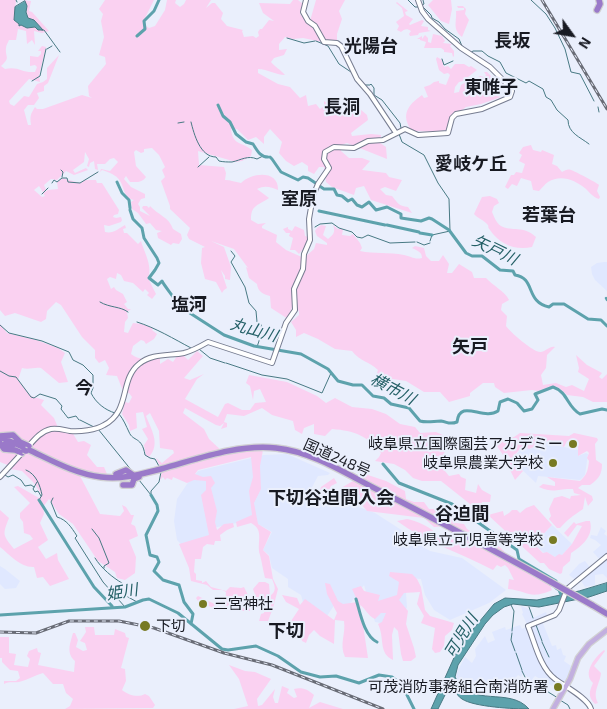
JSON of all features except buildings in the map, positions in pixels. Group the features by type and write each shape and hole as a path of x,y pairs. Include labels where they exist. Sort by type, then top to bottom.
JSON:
{"highway":[{"path":"601,0 607,7"},
{"path":"597,10 601,0"},
{"path":"12,435 25,449 6,444 3,445 6,449 3,448 0,439 12,435"},
{"name":"国道248号","path":"0,439 77,471 119,479"},
{"name":"国道248号","path":"135,477 223,453 253,448 278,449 301,453 330,465 506,556 607,615"},
{"name":"国道248号","path":"25,449 84,475 102,479 135,477 162,469"},
{"path":"119,479 124,471 128,471 130,475 135,477"}],"main road":[{"path":"306,0 302,12 308,21 315,25 324,42 337,43 342,46 357,79 399,131"},
{"path":"0,477 25,449 39,436 49,430 56,428 73,432 105,425 119,414 132,373 139,364 154,357 187,352 208,342 272,363 286,323 295,310 294,289 302,269 304,254 311,238 309,219 313,196 320,180 329,168 324,159 325,152 336,147 357,148 368,141 383,140 406,129 418,135 448,132 452,118 456,114 482,109 508,98 512,94 510,87 490,68 461,48 428,19 418,0"},
{"path":"591,709 586,700 566,687 547,671 528,626 555,615 570,584 607,556"},
{"path":"553,709 566,687 579,656 589,644 607,630"}],"shaded area":[{"path":"0,0 16,0 14,20 19,26 35,27 38,30 42,30 34,20 28,18 27,6 24,0 31,1 29,11 49,31 42,33 34,31 35,45 32,40 27,44 26,31 18,29 16,40 9,40 6,47 7,59 1,66 5,69 14,68 26,72 35,72 37,67 35,65 30,66 30,56 38,57 41,51 38,51 42,46 46,47 39,76 40,82 29,79 9,101 10,104 14,106 24,96 29,97 37,84 47,79 47,68 59,55 48,83 44,86 44,91 37,93 39,98 34,105 28,105 24,110 28,125 31,125 31,116 35,107 43,109 82,95 92,98 89,96 88,86 106,64 105,57 99,55 104,37 101,21 103,14 99,9 105,0 154,0 143,22 149,28 155,26 165,10 167,0 176,0 175,3 180,7 186,0 211,0 206,8 215,3 223,13 221,19 227,26 243,30 244,37 253,36 256,38 259,36 258,32 260,29 269,20 274,21 263,13 259,3 290,4 293,0 298,0 303,4 300,14 310,21 316,0 345,0 339,11 342,19 337,34 337,45 303,38 293,39 285,37 279,44 279,50 287,49 284,55 274,58 271,62 285,75 258,69 258,73 278,84 290,87 300,98 306,95 308,106 316,104 320,109 324,106 324,101 340,112 360,109 367,115 368,120 351,133 352,136 381,135 380,143 386,147 387,159 347,143 341,145 341,151 349,158 362,158 370,161 362,170 386,173 389,177 402,180 396,191 385,187 380,189 386,195 392,196 400,205 408,207 412,213 371,200 364,186 356,188 354,195 332,187 326,182 324,167 319,167 314,174 308,171 308,166 302,162 294,166 279,153 282,142 270,129 264,137 264,144 256,137 248,140 237,129 231,129 236,141 252,150 251,156 236,162 198,151 199,165 224,167 226,173 225,180 241,183 258,175 270,176 274,179 278,190 268,187 257,189 269,198 252,211 251,220 258,224 266,223 262,228 277,235 276,242 286,250 304,258 314,249 316,243 327,245 317,236 315,231 317,228 321,225 326,226 323,235 328,239 334,233 333,225 338,229 343,229 342,235 350,236 353,234 360,243 362,248 360,251 422,258 418,251 412,248 415,246 424,248 426,256 431,261 439,261 443,255 449,264 447,273 452,273 459,264 472,272 474,278 486,278 505,294 509,300 502,304 501,310 507,316 506,326 512,333 528,346 541,352 555,347 547,355 546,368 541,375 543,385 556,383 566,387 572,385 584,391 589,379 578,372 576,355 587,365 602,373 599,377 602,379 607,374 607,402 593,402 583,397 567,395 558,387 552,386 538,391 504,393 495,387 494,383 483,383 470,393 470,396 449,402 440,392 424,392 406,381 380,377 377,373 378,370 352,351 335,349 304,333 296,337 296,330 291,322 299,315 299,311 292,307 288,319 271,308 270,296 261,292 257,284 249,278 246,267 248,268 234,249 211,241 224,247 231,267 230,280 225,279 221,270 227,288 222,293 216,282 205,279 201,263 202,248 205,247 189,239 187,235 190,228 170,209 161,181 165,177 162,170 165,167 159,155 152,148 144,149 144,152 141,153 136,150 134,152 136,166 146,177 141,181 134,182 130,182 126,176 124,179 131,187 145,194 145,198 141,199 138,204 140,211 150,216 142,208 147,206 149,208 150,206 166,219 173,229 181,234 182,239 179,244 173,243 171,245 158,238 157,233 162,231 156,230 150,223 146,224 138,213 132,209 131,202 134,200 126,195 119,179 115,175 102,170 100,172 101,169 110,171 118,162 114,158 105,164 97,164 98,170 95,169 94,161 90,163 89,167 87,166 89,159 85,152 84,162 73,170 75,173 86,168 88,170 74,175 66,171 57,180 51,179 44,185 46,190 43,192 39,186 34,190 42,197 45,196 43,193 48,190 58,189 57,182 62,178 80,183 85,180 96,180 97,183 102,183 119,210 118,214 113,217 121,217 122,220 109,226 104,225 105,232 113,232 125,225 124,233 127,233 138,244 141,241 149,264 148,278 156,294 152,299 147,295 149,293 145,289 143,292 133,283 124,281 121,275 117,273 116,279 110,277 107,279 111,289 114,287 123,294 127,302 124,304 128,309 131,309 127,312 128,318 125,322 124,332 128,333 133,323 153,328 152,330 157,334 154,339 146,344 141,340 133,346 131,354 141,359 160,357 160,364 168,359 173,362 177,356 184,356 188,360 197,351 203,356 184,378 190,380 204,374 197,379 185,399 218,417 225,404 228,403 242,410 250,410 255,403 266,402 260,389 254,391 253,400 250,386 246,383 249,375 287,382 317,396 326,403 335,398 352,407 372,409 386,414 400,424 415,427 420,433 436,432 445,436 452,435 465,439 454,441 446,449 440,465 449,476 459,474 466,479 465,490 476,493 478,484 482,490 491,495 490,502 482,502 481,509 470,504 441,481 422,481 413,478 405,470 394,464 375,461 381,453 365,438 347,431 332,429 325,436 314,434 314,424 304,428 302,434 295,430 293,421 272,415 262,408 244,416 227,414 224,422 227,423 227,427 221,429 224,423 220,426 216,425 185,408 183,413 204,429 209,439 223,452 263,450 260,466 261,489 254,503 258,524 271,532 263,550 269,556 273,579 278,589 268,621 259,621 261,614 264,613 264,603 256,605 255,602 250,602 250,611 239,611 235,606 228,605 226,609 219,611 207,605 206,608 202,607 196,598 198,596 221,607 225,603 226,592 213,590 207,585 191,581 189,568 179,544 209,535 201,495 206,490 206,481 194,480 187,483 173,477 172,480 167,478 165,480 163,477 160,480 162,471 156,458 162,463 174,453 173,450 160,448 159,431 150,413 146,416 155,442 153,452 149,457 146,456 144,445 148,439 142,429 147,427 143,412 136,413 137,428 130,431 129,425 122,414 125,402 129,403 132,397 129,393 123,391 117,376 106,375 109,368 105,360 99,363 95,358 95,350 82,337 61,305 56,302 47,311 46,319 41,322 15,313 5,316 0,310","holes":["251,457 253,477 249,491 252,515 236,522 237,527 251,523 258,529 259,550 265,578 272,579 275,588 270,596 269,584 265,582 259,582 253,589 256,597 267,599 250,599 244,587 230,587 226,591 211,587 206,581 202,583 202,581 196,580 194,572 195,559 201,559 203,547 207,544 214,545 215,541 221,541 220,535 234,527 233,523 224,524 217,530 215,522 217,511 211,488 215,483 211,476 203,477 195,474 198,470"]},
{"path":"433,0 451,0 452,9 449,24 441,21 428,5"},
{"path":"397,2 408,11 405,12 406,15 413,19 410,25 422,20 424,21 421,26 428,27 428,30 431,31 410,36 410,30 406,29 401,32 397,30 399,26 396,22 404,16 402,8"},
{"path":"457,6 463,6 466,9 465,14 469,20 462,37 456,28 456,11 464,10 464,8 458,8"},
{"path":"433,34 442,36 445,41 443,43 452,44 450,46 454,51 453,57 452,53 444,52 441,48 424,48 426,42 417,39 422,36 422,39 425,35 428,38 428,42 431,43"},
{"path":"437,57 442,60 444,67 448,66 451,69 455,64 464,64 477,70 459,82 455,87 454,93 459,92 461,85 480,76 484,77 486,75 484,72 487,72 493,78 497,78 494,88 496,89 502,82 504,83 496,91 492,91 492,95 501,97 466,107 453,117 446,130 434,132 412,131 408,125 407,111 422,95 424,98 428,97 424,87 439,81 439,83 446,85 450,75 448,73 444,74 439,70"},
{"path":"531,145 533,150 541,152 542,150 554,155 552,164 557,166 562,172 571,170 599,185 597,191 599,199 577,183 563,178 548,182 539,191 533,190 531,181 521,178 517,186 512,184 508,189 505,187 511,175 514,175 516,172 522,173 525,164 519,161 522,155 519,153 523,147"},
{"path":"490,196 497,199 499,203 494,206 492,212 498,223 505,228 531,233 536,237 532,247 520,248 503,243 494,235 486,223 474,214 482,197"},
{"path":"295,226 304,230 305,236 308,237 306,245 299,254 295,250 290,250 293,238 289,236 290,233 286,233 283,229 288,227 292,231"},
{"path":"607,262 607,291 595,280 591,267 597,263"},
{"path":"0,324 7,333 36,340 58,348 65,353 61,362 68,382 59,383 41,368 22,368 18,380 31,396 44,400 41,405 54,418 59,430 72,432 78,442 84,441 91,445 87,455 97,467 104,467 107,474 89,473 80,476 100,514 120,516 124,511 122,505 126,507 131,515 134,515 131,524 135,526 138,536 129,540 136,557 135,573 125,580 117,578 115,572 98,561 73,524 59,514 49,499 43,507 44,514 40,523 48,540 38,547 46,559 57,553 58,560 69,579 50,586 43,577 37,578 34,567 20,563 0,547 0,510 9,518 5,528 5,535 14,549 33,539 30,535 24,533 23,522 20,518 20,513 30,503 14,487 18,486 39,498 42,495 22,471 10,469 10,466 0,462"},
{"path":"520,433 569,436 574,433 597,438 598,440 595,444 596,460 602,464 601,473 590,485 582,485 578,488 592,496 593,500 588,506 585,497 583,509 560,528 557,528 549,519 551,516 549,509 554,498 562,496 570,499 571,496 581,495 574,493 573,489 553,490 539,487 543,484 555,486 555,482 547,477 580,481 588,470 589,461 587,458 589,453 587,451 578,456 578,444 570,440 567,441 564,447 550,440 529,449 523,445 515,455 521,460 517,466 523,471 515,480 507,464 510,457 507,454 503,455 497,446 506,438 514,437"},
{"name":"岐阜県農業大学校","path":"550,441 559,446 578,450 578,456 588,454 585,475 580,480 538,476 536,483 518,466 522,460 516,455 523,446 530,449"},
{"path":"287,454 330,473 318,476 309,493 332,508 343,490 362,489 359,507 375,513 403,531 411,540 430,551 462,558 506,590 489,603 450,620 434,610 425,595 421,579 405,578 407,607 399,626 375,622 364,585 346,609 335,604 319,628 308,621 301,595 288,587 288,579 272,568 269,555 263,550 272,532 251,520 213,528 213,535 182,545 177,540 174,521 177,499 198,471 264,455"},
{"path":"365,474 386,481 405,491 406,499 414,502 424,502 429,509 436,509 437,512 431,515 437,520 451,518 456,523 464,524 472,532 473,537 449,526 434,527 424,518 367,511 361,504 360,495 352,493 340,496 336,503 329,501 319,493 321,487 334,478 337,483 331,486 329,490 334,494"},
{"path":"534,505 552,525 534,544 543,553 547,552 555,557 559,554 562,555 572,544 582,526 577,525 568,537 564,533 574,522 576,524 590,521 589,536 583,544 571,553 570,561 563,567 560,574 549,569 544,563 540,563 488,515 503,511 504,516 512,510 517,510 520,513"},
{"path":"407,519 432,530 441,542 457,539 484,541 487,536 504,551 506,558 532,576 550,585 552,590 534,595 508,589 509,579 514,580 505,565 501,567 497,565 493,570 432,542 397,521"},
{"name":"岐阜県立可児高等学校","path":"552,525 572,544 562,555 555,557 547,552 544,553 534,544"},
{"path":"601,527 606,531 604,534 607,536 607,555 600,560 593,552 601,545 590,538 591,535 597,536"},
{"path":"607,557 607,578 603,574 595,575 595,585 585,587 580,579 577,581 569,575 579,564 585,561 592,570"},
{"path":"0,566 20,581 16,588 5,589 0,584"},
{"path":"390,572 412,574 421,587 425,610 430,616 454,623 452,630 445,636 444,646 440,652 435,653 432,649 435,628 421,623 424,616 417,604 420,592 404,593 399,600 408,611 406,624 416,657 411,661 403,661 398,631 394,627 392,635 393,660 388,657 385,653 378,624 382,622 386,613 381,613 375,619 360,605 368,658 345,657 343,652 344,621 335,620 334,644 314,630 309,635 306,643 302,641 300,634 291,621 299,609 286,602 282,595 297,598 300,605 305,599 334,620 337,613 327,594 325,583 330,584 338,601 343,604 358,602 352,589 361,586 364,591 380,595 378,601 397,595 399,582 389,576"},
{"path":"521,606 529,609 533,618 546,612 548,618 542,621 552,646 556,645 557,650 561,648 563,655 566,656 564,661 574,668 566,687 558,681 554,687 535,676 531,681 523,673 521,677 518,675 513,679 509,686 504,683 500,688 491,683 463,689 456,677 458,670 465,657 472,663 476,656 475,649 485,636 488,643 495,640 492,632 505,627 506,630 520,625 522,629 528,626 522,614"},
{"path":"85,627 94,627 95,635 114,635 115,629 125,633 126,637 129,638 121,668 125,669 126,681 122,690 133,695 145,694 149,696 155,705 153,708 65,709 70,706 73,699 66,693 63,684 53,684 43,673 22,681 4,684 4,681 16,681 20,678 18,671 10,670 2,662 2,658 0,658 0,637 9,637 9,653 16,654 14,665 28,667 30,659 27,656 29,651 37,648 38,652 41,653 38,665 74,672 75,661 70,655 71,641 73,633 75,633 78,640 76,647 83,651 87,650 85,643 80,641 86,632"},
{"path":"604,650 594,666 601,673 596,692 598,703 595,704 590,697 593,683 590,679 589,670"},
{"path":"229,665 245,671 255,672 271,679 257,699 258,706 262,705 275,689 273,697 275,703 278,703 282,686 289,689 287,693 294,698 297,697 294,689 297,688 305,689 314,695 309,708 320,702 343,709 234,709 248,706 239,679"}],"water":[{"path":"25,1 28,18 34,20 43,30 38,30 35,27 19,26 14,20 15,7"},
{"path":"607,583 607,591 589,597 539,607 513,604 504,607 485,624 458,665 455,677 462,687 470,692 511,699 521,702 529,709 494,707 468,702 459,696 451,683 438,709 431,709 457,651 494,604 505,598 537,600"}],"waterway":[{"path":"137,36 145,29 144,21 154,11 159,0"},
{"path":"408,0 415,7 419,7"},
{"path":"422,5 424,4 423,0"},
{"path":"531,0 546,14 555,28 565,49 571,72 580,74 594,101"},
{"path":"423,7 432,18 459,39 462,46"},
{"path":"42,30 44,30 60,52"},
{"path":"287,38 304,43 315,41"},
{"path":"316,41 328,46 339,64 351,72"},
{"path":"47,49 52,46"},
{"path":"32,81 40,76 46,49"},
{"path":"470,53 482,51 500,62 506,73 526,83 529,81 543,89 546,97 551,100 557,110 568,120 572,131 589,144"},
{"path":"442,59 444,65 453,61"},
{"path":"363,85 371,84 374,88 374,95 382,100 400,123 401,128"},
{"path":"218,105 223,116 230,122 236,134 246,142 253,144 257,151 268,157"},
{"path":"598,107 599,112"},
{"path":"178,123 184,122"},
{"path":"191,122 202,149 210,156 216,157 219,161 232,162 248,158 257,159 263,156"},
{"path":"399,134 402,142 424,155 438,183 449,199 450,231 432,235 430,241"},
{"path":"198,167 209,157"},
{"path":"270,157 281,172 298,180 303,177 308,178 317,184"},
{"path":"61,170 63,172 62,177"},
{"path":"52,183 54,180 57,182 62,178 67,178 68,182 80,183 98,172"},
{"name":"丸山川","path":"117,182 122,193 129,200 130,208"},
{"name":"矢戸川","path":"318,185 324,189 334,189 337,195 342,196 348,201 352,199 357,205 362,207 369,202 376,210 387,207 401,214 401,218 421,221 429,218 432,219 449,230 466,253 472,256 482,256 500,270 513,271 515,275 522,277 529,285 533,295 542,304 549,307 553,304 564,304 588,319 601,320 607,326"},
{"path":"42,194 48,188"},
{"name":"横市川","path":"130,210 133,219 142,228 144,238 159,263 149,278 158,285 162,281 179,306 224,335 254,346 301,354 328,369 338,381 362,385 373,396 384,398 391,404 409,408 420,421 454,423 457,422 459,415 463,412 486,414 498,411 500,402 508,399 517,403 524,411 532,409 538,400 535,394 553,387 562,392 572,408 580,414 602,409 607,410"},
{"name":"矢戸川","path":"319,211 385,225"},
{"path":"315,227 320,224 332,223 339,228 352,232 357,237 362,238 368,235 390,243 415,242"},
{"name":"矢戸川","path":"387,225 419,232"},
{"name":"矢戸川","path":"420,233 432,235"},
{"path":"417,242 424,245 430,243"},
{"path":"231,251 235,256 231,262 245,287 249,303 256,311 257,322 261,324 262,332 257,347"},
{"path":"100,302 128,312"},
{"path":"137,322 158,330 191,348"},
{"path":"0,325 9,333 42,341 69,352 73,360 83,365 93,375 91,393 95,400 104,408 115,413"},
{"path":"199,349 210,358 225,363"},
{"path":"226,363 262,375 287,379 322,393 331,373"},
{"path":"0,371 9,376 16,377 31,397 34,398 40,394 56,399 68,418 76,416 79,420"},
{"path":"119,414 131,435 142,445 145,455 155,459 160,468"},
{"path":"80,420 94,427"},
{"path":"98,429 132,471"},
{"path":"383,464 399,483 452,504 517,550 519,559 556,581 556,588 562,597"},
{"path":"26,470 35,477 39,484 42,495 39,500"},
{"path":"139,480 151,495 151,491 159,482 161,472"},
{"path":"5,475 8,477 13,475 21,480 25,486 31,485 34,487"},
{"path":"37,482 33,489 35,492 38,491 41,496"},
{"path":"151,495 158,511 146,535 150,555 157,557 159,562 154,571 163,580 179,585 184,602 193,614 191,624"},
{"path":"53,498 51,502 57,517 64,520 71,527 77,536 75,538 103,582 125,607"},
{"path":"39,500 94,587 112,606"},
{"path":"92,529 99,538 109,563 104,568"},
{"path":"95,558 107,572 122,583"},
{"path":"123,585 121,593 137,602"},
{"name":"姫川","path":"0,615 125,607 149,599 178,613 222,649 228,650 256,646 278,656 301,672 320,677 336,676 359,683 379,675 392,677 402,685 414,709"},
{"path":"356,599 366,629 369,635 377,642"},
{"path":"511,605 514,611 512,631"},
{"path":"529,607 533,618"},
{"path":"536,625 542,641"},
{"path":"512,633 511,640 515,651"},
{"path":"542,642 549,657"},
{"path":"516,653 522,670"},
{"path":"522,671 525,677"},
{"path":"540,687 558,698"},
{"path":"560,700 568,705 570,709"}],"railway":[{"path":"542,0 607,109"},
{"path":"0,632 36,633 69,621 119,621 154,628 224,653 272,665 383,709"}],"place":[{"name":"岐阜県立国際園芸アカデミー","path":"573,444"},
{"name":"岐阜県農業大学校","path":"553,463"},
{"name":"岐阜県立可児高等学校","path":"553,540"},
{"name":"三宮神社","path":"203,604"},
{"name":"下切","path":"145,626"},
{"name":"可茂消防事務組合南消防署","path":"558,687"}],"district":[{"name":"長坂","path":"512,41"},
{"name":"光陽台","path":"371,46"},
{"name":"東帷子","path":"491,87"},
{"name":"長洞","path":"342,107"},
{"name":"愛岐ケ丘","path":"471,164"},
{"name":"室原","path":"299,199"},
{"name":"若葉台","path":"549,215"},
{"name":"塩河","path":"189,305"},
{"name":"矢戸","path":"470,347"},
{"name":"今","path":"84,388"},
{"name":"下切谷迫間入会","path":"331,498"},
{"name":"谷迫間","path":"462,514"},
{"name":"下切","path":"286,631"}],"water label":[{"name":"可児川","path":"461,636"}]}
